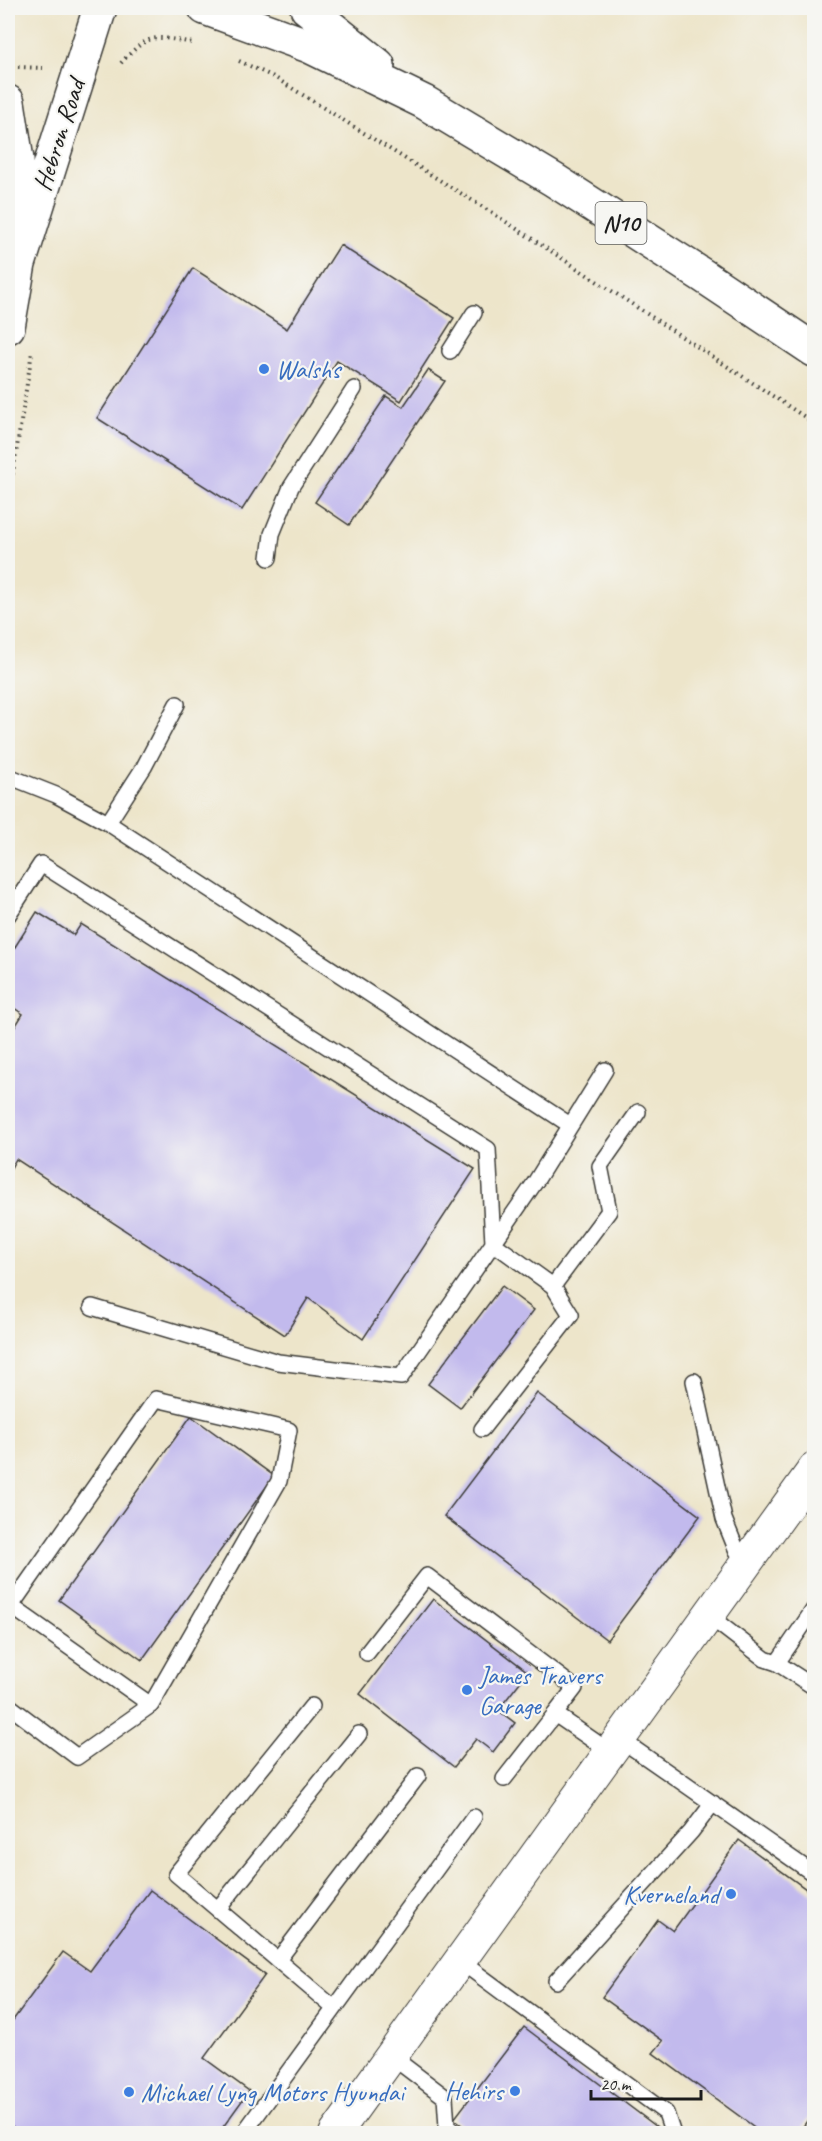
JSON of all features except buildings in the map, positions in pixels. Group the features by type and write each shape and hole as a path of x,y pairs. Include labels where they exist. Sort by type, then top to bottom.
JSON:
{"main road":[{"name":"Hebron Road","path":"8,327 19,264 100,8"},
{"name":"N10","path":"205,8 309,46 424,102 613,218 814,351"},
{"name":"N10","path":"307,8 424,102"},
{"name":"Hebron Road","path":"8,102 17,160 19,264"}],"street":[{"path":"335,2133 814,1469"}],"lane":[{"path":"450,351 474,313"},
{"path":"269,558 272,534 291,487 354,389"},
{"path":"108,823 144,767 177,704"},
{"path":"8,776 56,795 108,823 570,1125"},
{"path":"8,915 41,864 488,1149 493,1243"},
{"path":"92,1307 278,1362 401,1377 536,1181 605,1070"},
{"path":"553,1286 609,1211 600,1166 638,1112"},
{"path":"482,1429 571,1315 553,1286 493,1243"},
{"path":"694,1381 724,1519 737,1551 746,1564"},
{"path":"8,1705 77,1757 151,1705 279,1481 289,1430 156,1399 9,1605 151,1705"},
{"path":"367,1653 427,1576 575,1688 504,1779"},
{"path":"777,1662 814,1609"},
{"path":"709,1616 765,1659 777,1662 814,1687"},
{"path":"312,1706 176,1874 334,2008"},
{"path":"555,1714 615,1745 713,1803 814,1874"},
{"path":"218,1909 359,1734"},
{"path":"278,1960 418,1776"},
{"path":"556,1981 692,1832 713,1803"},
{"path":"243,2133 474,1817"},
{"path":"460,1961 666,2113 674,2133"},
{"path":"391,2056 445,2097 447,2127 457,2133"}],"path":[{"path":"116,71 137,45 157,37 197,44"},
{"path":"235,59 274,77 494,214 814,423"}],"place":[{"name":"Walshs","path":"264,369"},
{"name":"James Travers Garage","path":"467,1690"},
{"name":"Kverneland","path":"731,1894"},
{"name":"Hehirs","path":"515,2091"},
{"name":"Michael Lyng Motors Hyundai","path":"129,2092"}]}
